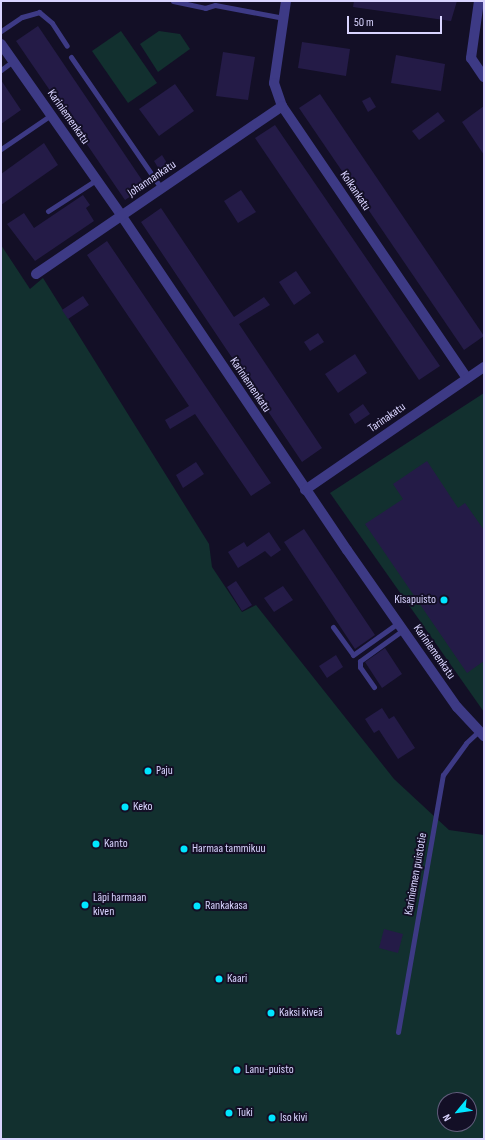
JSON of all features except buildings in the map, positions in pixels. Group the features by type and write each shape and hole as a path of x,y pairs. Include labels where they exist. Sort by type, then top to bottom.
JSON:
{"street":[{"name":"Kolkankatu","path":"286,1 274,83 282,106 467,378"},
{"path":"479,1 471,58 484,77"},
{"name":"Kariniemenkatu","path":"1,44 121,216 305,490 400,627 457,707 481,733"},
{"name":"Johannankatu","path":"36,274 282,106"},
{"name":"Tarinakatu","path":"305,490 484,367"}],"lane":[{"path":"173,1 206,8 215,5 284,18"},
{"path":"1,31 22,17 39,12 52,23 67,46"},
{"path":"71,57 161,188"},
{"path":"1,70 13,61"},
{"path":"1,149 51,115"},
{"path":"48,211 96,180"},
{"path":"333,627 353,655 400,627"},
{"path":"374,687 360,667 360,661 400,627"},
{"name":"Kariniemen puistotie","path":"398,1032 443,774 466,743 481,733"}],"green space":[{"path":"121,31 157,83 128,103 92,51"},
{"path":"159,31 180,34 190,49 158,72 140,44"},
{"path":"1,245 30,289 43,278 209,544 212,567 242,612 256,605 394,779 449,830 484,835 484,1139 1,1139"},
{"name":"Kisapuisto","path":"484,393 484,712 330,493"}],"place":[{"name":"Kisapuisto","path":"444,600"},
{"name":"Paju","path":"148,771"},
{"name":"Keko","path":"125,807"},
{"name":"Kanto","path":"96,844"},
{"name":"Harmaa tammikuu","path":"184,849"},
{"name":"Läpi harmaan kiven","path":"85,905"},
{"name":"Rankakasa","path":"197,906"},
{"name":"Kaari","path":"219,979"},
{"name":"Kaksi kiveä","path":"271,1013"},
{"name":"Lanu-puisto","path":"237,1070"},
{"name":"Tuki","path":"229,1113"},
{"name":"Iso kivi","path":"272,1118"}]}
